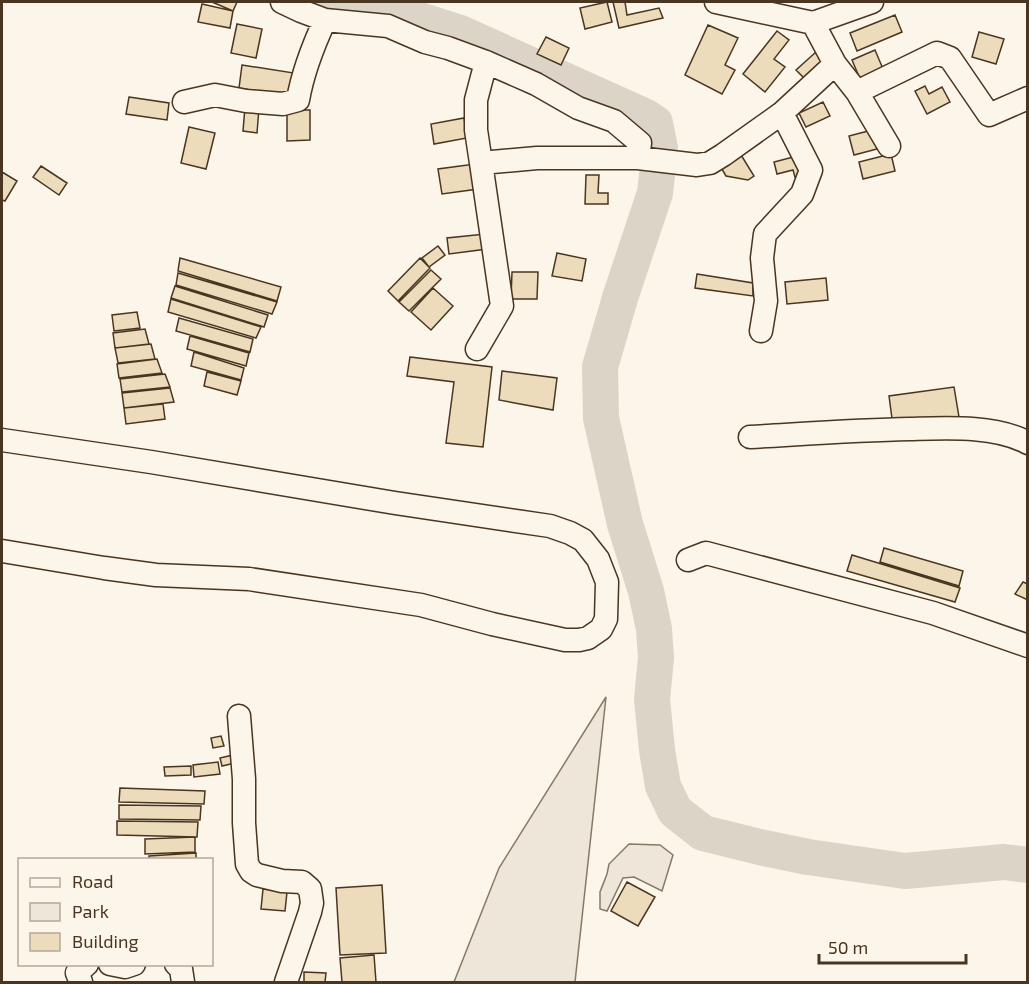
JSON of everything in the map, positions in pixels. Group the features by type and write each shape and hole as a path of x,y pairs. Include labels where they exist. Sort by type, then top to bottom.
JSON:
{"street":[{"path":"282,2 325,20 388,26 425,42 486,62 536,84 578,108 614,121 640,143 638,158"},
{"path":"716,2 813,23 873,2"},
{"path":"184,102 214,95 246,101 284,104 298,100 301,78 325,20"},
{"path":"813,23 836,64 857,92 890,146"},
{"path":"857,92 937,53 950,58 989,115 1028,98"},
{"path":"477,349 502,306 476,130 476,100 486,62"},
{"path":"481,163 537,158 638,158 697,165 710,163 782,113 836,64"},
{"path":"761,331 766,301 762,258 765,234 802,194 811,170 782,113"},
{"path":"750,437 880,429 959,428 1002,433 1028,443"},
{"path":"2,440 550,526 583,540 598,559 607,582 606,619 600,629 588,638 565,640 421,605 249,579 156,574 104,568 2,551"},
{"path":"688,560 706,553 933,613 1028,646"},
{"path":"239,716 248,864 257,876 302,882 310,889 312,903 310,912 285,982"},
{"path":"81,982 77,973 85,966"},
{"path":"178,966 181,969 183,982"}],"green space":[{"path":"606,697 575,982 454,982 499,868"},
{"path":"629,844 660,845 673,855 662,891 634,877 623,878 607,911 600,909 600,892 609,864"}],"building":[{"path":"212,2 237,2 233,11"},
{"path":"607,2 612,22 585,29 580,8"},
{"path":"613,2 625,2 627,15 659,8 663,18 619,28"},
{"path":"202,4 233,11 230,28 198,22"},
{"path":"895,15 902,32 857,51 850,33"},
{"path":"237,24 262,29 256,58 231,53"},
{"path":"708,25 738,38 725,65 735,70 722,94 685,75"},
{"path":"777,31 789,40 774,59 785,67 765,92 743,74"},
{"path":"979,32 1004,39 996,64 972,57"},
{"path":"546,37 569,48 561,65 537,54"},
{"path":"875,50 886,76 863,86 852,60"},
{"path":"816,52 828,66 809,83 796,70"},
{"path":"242,65 294,73 290,96 239,88"},
{"path":"925,86 929,94 942,87 950,102 927,114 915,91"},
{"path":"129,97 169,103 167,120 126,114"},
{"path":"823,102 830,116 806,127 799,113"},
{"path":"245,107 259,108 257,133 243,131"},
{"path":"287,110 310,110 310,140 287,141"},
{"path":"464,118 467,138 434,144 431,124"},
{"path":"189,127 215,133 206,169 181,163"},
{"path":"872,130 877,149 854,155 849,136"},
{"path":"738,150 754,176 748,180 726,176 719,164"},
{"path":"891,154 895,171 863,179 859,162"},
{"path":"801,155 805,174 795,177 793,170 777,174 774,162"},
{"path":"475,164 478,189 442,194 438,169"},
{"path":"41,166 67,183 59,195 33,177"},
{"path":"2,172 17,181 5,201 2,200"},
{"path":"586,175 599,175 598,193 608,193 608,204 585,204"},
{"path":"485,234 487,249 449,254 447,238"},
{"path":"438,246 445,255 429,267 422,258"},
{"path":"557,253 586,259 582,281 552,276"},
{"path":"180,258 281,287 277,301 178,271"},
{"path":"420,258 430,268 398,301 388,291"},
{"path":"431,270 441,279 409,311 399,302"},
{"path":"512,272 538,272 537,299 511,299"},
{"path":"178,273 277,302 272,314 176,285"},
{"path":"697,274 753,283 753,296 695,288"},
{"path":"826,278 828,300 787,304 785,282"},
{"path":"175,286 268,315 264,327 171,298"},
{"path":"433,288 453,306 431,330 411,312"},
{"path":"171,299 261,327 256,338 168,312"},
{"path":"137,312 140,328 114,331 112,315"},
{"path":"179,318 253,339 250,352 176,331"},
{"path":"145,329 149,344 115,348 113,333"},
{"path":"190,336 249,353 246,366 187,349"},
{"path":"151,344 155,359 118,363 115,348"},
{"path":"194,352 244,368 241,380 191,366"},
{"path":"410,357 492,367 483,447 446,443 454,382 407,376"},
{"path":"157,359 162,373 119,378 117,364"},
{"path":"502,371 557,378 553,410 499,400"},
{"path":"207,372 241,381 237,395 204,386"},
{"path":"165,374 170,387 122,392 120,379"},
{"path":"954,387 959,417 893,426 889,396"},
{"path":"170,388 174,402 124,408 122,393"},
{"path":"163,404 165,419 126,424 124,408"},
{"path":"884,548 963,571 959,586 880,562"},
{"path":"852,555 960,588 955,602 847,571"},
{"path":"1023,582 1028,584 1028,600 1015,594"},
{"path":"221,736 224,746 213,748 211,738"},
{"path":"233,755 235,763 222,766 220,758"},
{"path":"218,762 220,774 194,777 193,765"},
{"path":"191,766 191,775 165,776 164,767"},
{"path":"120,788 205,791 204,804 119,802"},
{"path":"119,805 201,806 200,820 119,819"},
{"path":"117,821 198,822 197,837 117,835"},
{"path":"195,837 195,852 145,854 145,839"},
{"path":"196,853 196,858 149,858 149,856"},
{"path":"627,882 655,897 638,926 611,911"},
{"path":"382,885 386,953 340,955 336,888"},
{"path":"263,889 287,892 285,911 261,909"},
{"path":"374,955 376,982 342,982 340,958"},
{"path":"304,972 326,973 325,982 304,982"}],"waterway":[{"path":"310,2 332,7 364,9 407,16 460,33 655,123 660,148 655,193 600,367 601,418 625,524 646,591 654,629 656,658 652,699 657,750 663,786 675,811 703,833 808,857 905,871 1004,862 1028,865"}]}
